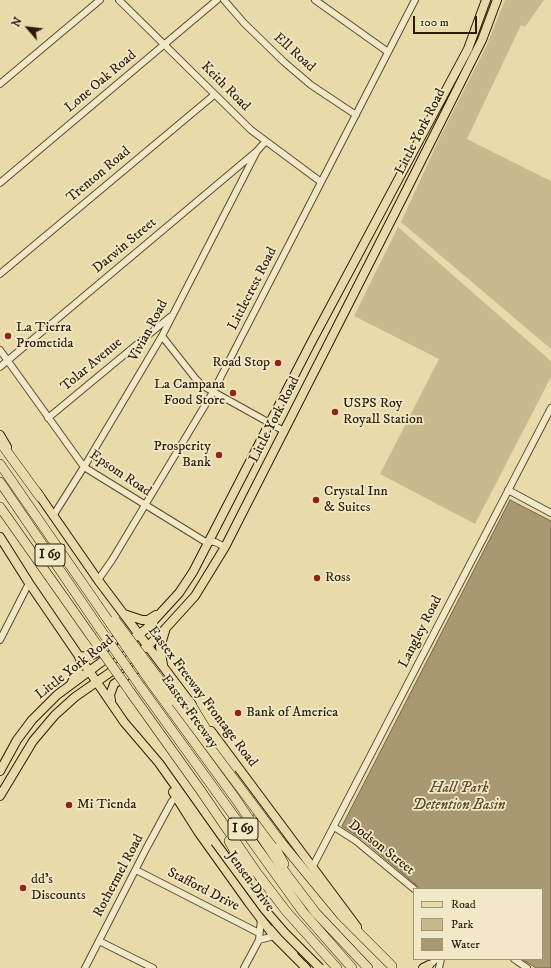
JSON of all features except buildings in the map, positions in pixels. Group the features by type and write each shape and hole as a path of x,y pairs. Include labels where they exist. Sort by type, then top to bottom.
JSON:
{"highway":[{"path":"0,442 40,497"},
{"name":"Eastex Freeway","path":"0,464 87,590 113,621 287,875 316,913 368,968"},
{"name":"I 69","path":"0,482 140,686 303,912 352,968"},
{"name":"I 69","path":"0,507 201,791 257,873 298,925 337,968"},
{"path":"152,677 176,702 280,841 341,915 392,967"},
{"path":"189,701 283,859 287,875"},
{"path":"201,791 293,954"}],"main road":[{"name":"Little York Road","path":"0,771 17,740 32,720 57,695 139,634 179,593 210,541 312,341 468,49 486,0"},
{"name":"Little York Road","path":"0,796 24,755 43,729 66,704 148,646 166,630 190,602 224,547 284,431 482,40 497,0"},
{"path":"312,341 326,348"},
{"name":"Eastex Freeway Frontage Road","path":"0,435 52,516 98,580 358,928 392,967"},
{"path":"0,537 29,583 128,726 159,764 265,910 285,933 320,968"},
{"path":"179,593 190,602"},
{"path":"80,658 97,653 114,642 126,628 125,616 148,620 162,612"},
{"path":"164,667 160,647 166,630"},
{"path":"71,685 78,671 80,658"},
{"path":"111,702 110,695 114,684 135,669 150,662 164,667"},
{"name":"Jensen Drive","path":"128,726 177,797 199,833 274,936 306,968"}],"street":[{"path":"0,84 100,0"},
{"name":"Keith Road","path":"119,0 214,95 265,142 321,182"},
{"name":"Lone Oak Road","path":"0,183 217,0"},
{"name":"Ell Road","path":"224,0 284,62 312,85 356,115"},
{"path":"315,0 388,52"},
{"name":"Littlecrest Road","path":"98,580 213,392 415,0"},
{"name":"Trenton Road","path":"0,274 214,95"},
{"name":"Darwin Street","path":"0,367 257,151 265,142"},
{"name":"Vivian Road","path":"52,516 84,467 162,336 257,151"},
{"name":"Tolar Avenue","path":"48,418 171,316"},
{"path":"162,336 194,378 213,392 284,431"},
{"name":"Epsom Road","path":"0,350 84,467 204,540 215,542 224,547"},
{"name":"Langley Road","path":"313,866 551,408"},
{"path":"508,490 551,513"},
{"path":"0,640 29,583"},
{"name":"Rothermel Road","path":"85,968 172,801 177,797"},
{"name":"Dodson Street","path":"334,827 356,841 413,888"},
{"name":"Stafford Drive","path":"136,870 259,933"},
{"path":"244,968 259,940 261,918"},
{"path":"259,940 274,936"},
{"path":"99,941 153,968"},
{"path":"426,967 435,960"},
{"path":"515,960 527,968"}],"green space":[{"path":"505,0 544,0 525,27 521,25 467,139 551,181 551,349 401,222 440,137 486,47"},
{"path":"398,227 551,361 551,377 475,524 380,474 439,359 354,316"}],"water":[{"name":"Hall Park Detention Basin","path":"510,500 551,521 551,968 536,968 524,960 543,960 543,888 420,888 363,840 342,826"}],"place":[{"name":"La Tierra Prometida","path":"8,336"},
{"name":"Road Stop","path":"278,363"},
{"name":"La Campana Food Store","path":"233,393"},
{"name":"USPS Roy Royall Station","path":"335,412"},
{"name":"Prosperity Bank","path":"219,455"},
{"name":"Crystal Inn & Suites","path":"316,500"},
{"name":"Ross","path":"317,578"},
{"name":"Bank of America","path":"238,713"},
{"name":"Mi Tienda","path":"69,805"},
{"name":"dd's Discounts","path":"23,888"}]}
